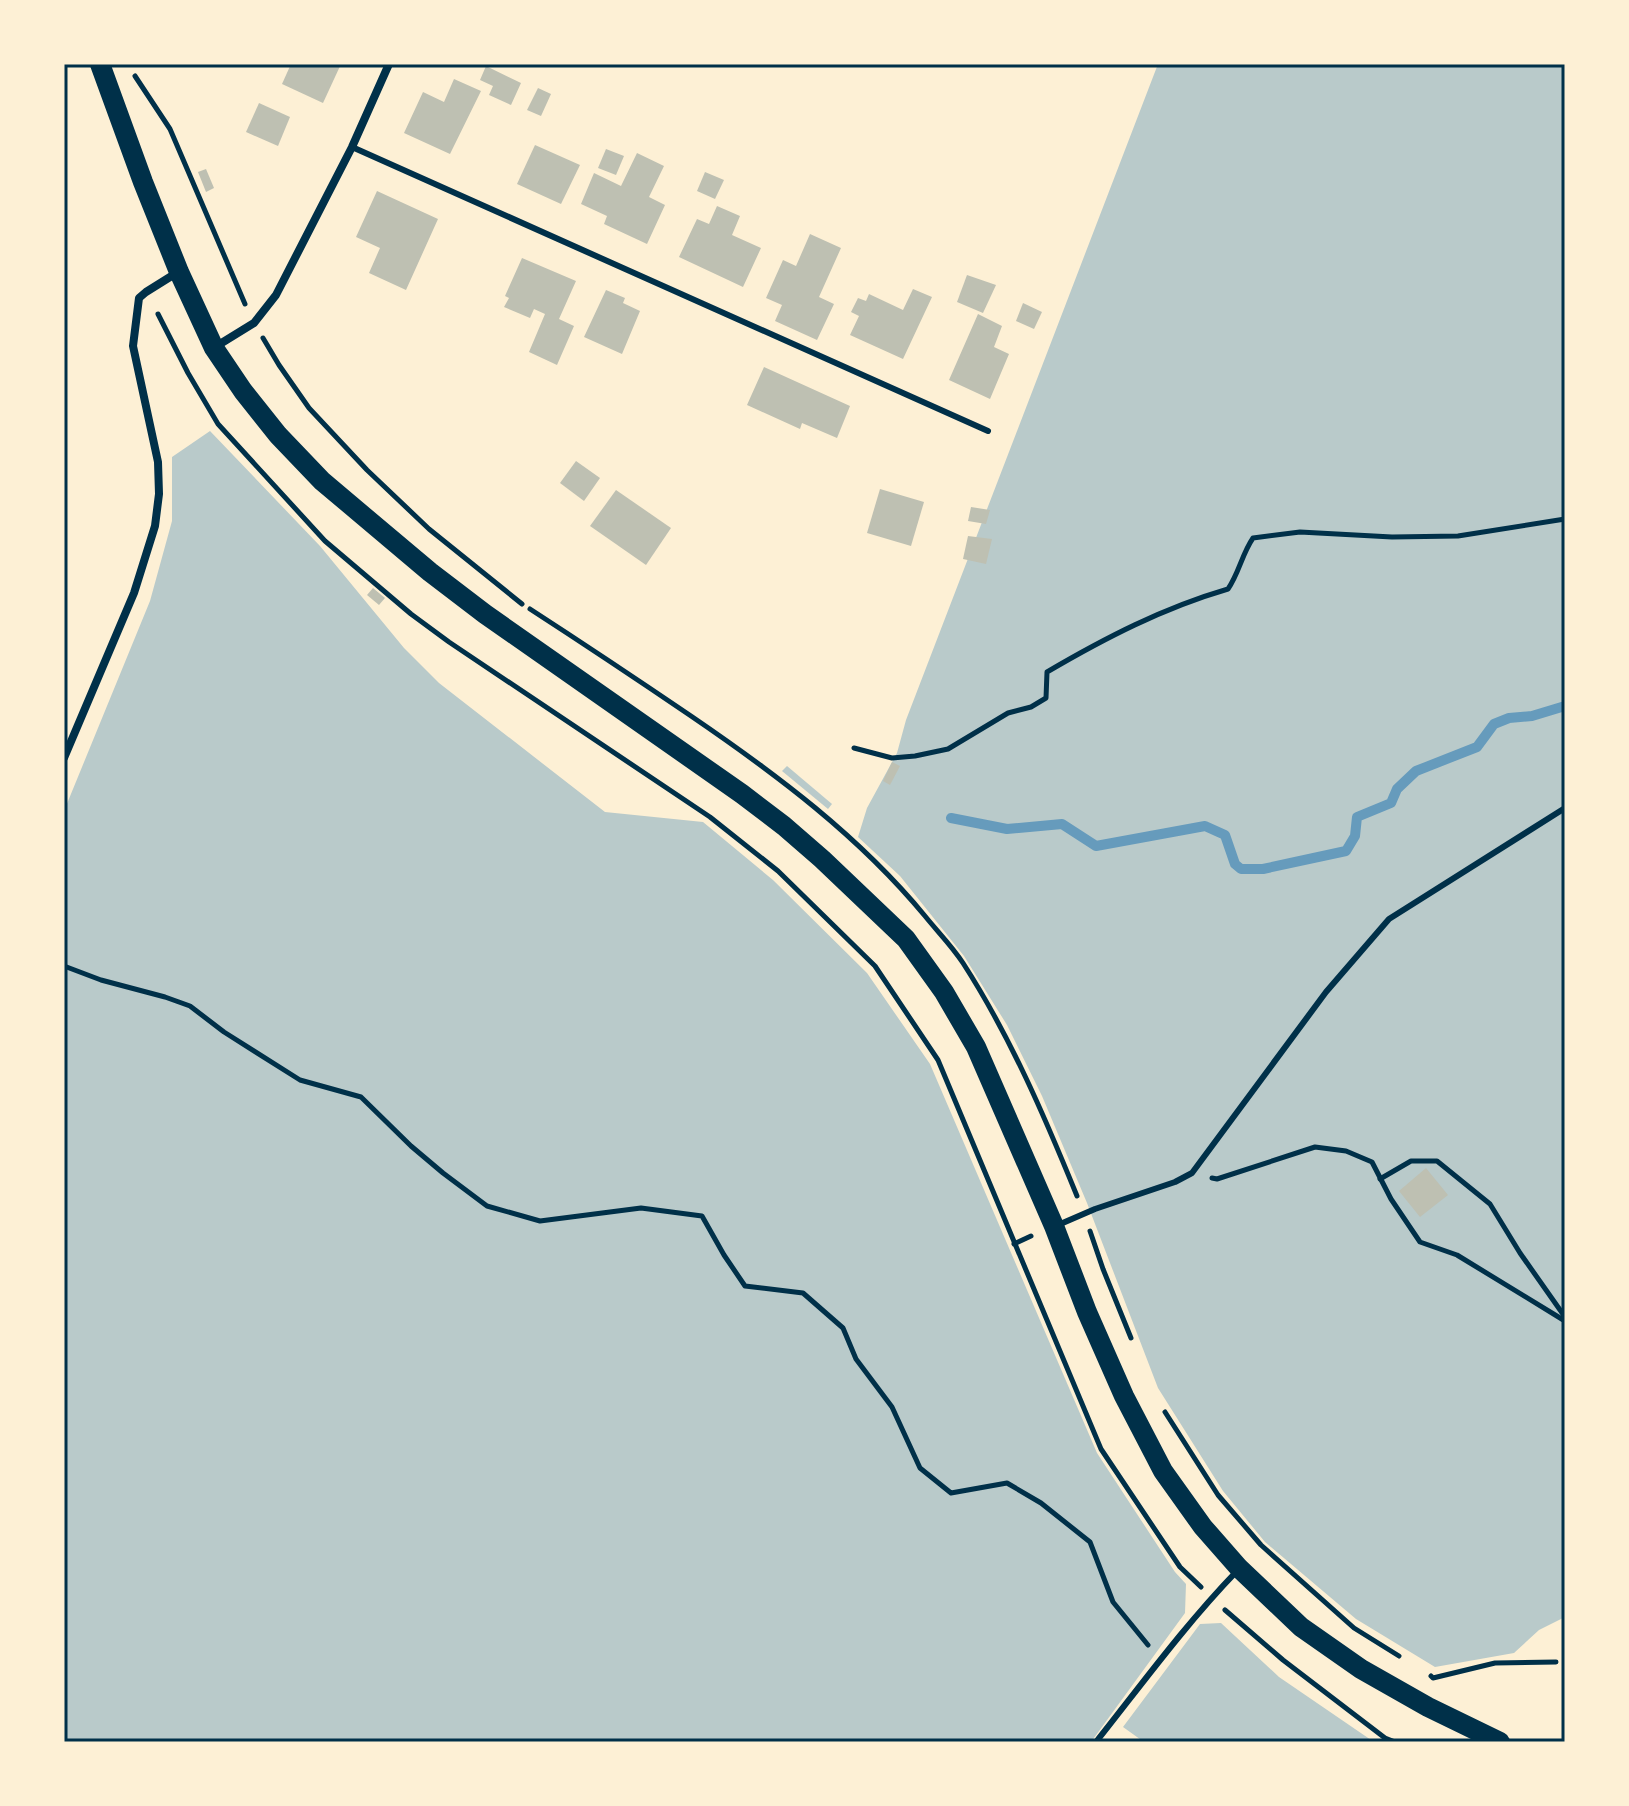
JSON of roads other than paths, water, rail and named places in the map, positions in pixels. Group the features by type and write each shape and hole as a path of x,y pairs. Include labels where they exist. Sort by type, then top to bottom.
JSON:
{"main road":[{"path":"100,64 179,272 214,348 278,435 322,481 430,572 784,826 906,939 944,992 976,1047 1124,1396 1163,1471 1203,1527 1239,1568 1301,1627 1361,1669 1428,1707 1500,1742"}],"street":[{"path":"214,348 254,323 276,295 352,147 389,64"},
{"path":"64,758 134,593 155,526 159,494 158,462 133,346 139,298 179,272"}],"lane":[{"path":"352,147 988,431"},
{"path":"1054,1226 1192,1173 1326,992 1389,919 1565,808"},
{"path":"1096,1742 1211,1597 1239,1568"}],"waterway":[{"path":"951,818 1007,829 1062,824 1096,846 1205,826 1225,835 1235,864 1241,869 1263,869 1346,851 1355,836 1357,817 1391,803 1397,789 1416,771 1477,747 1494,724 1565,706"}]}
